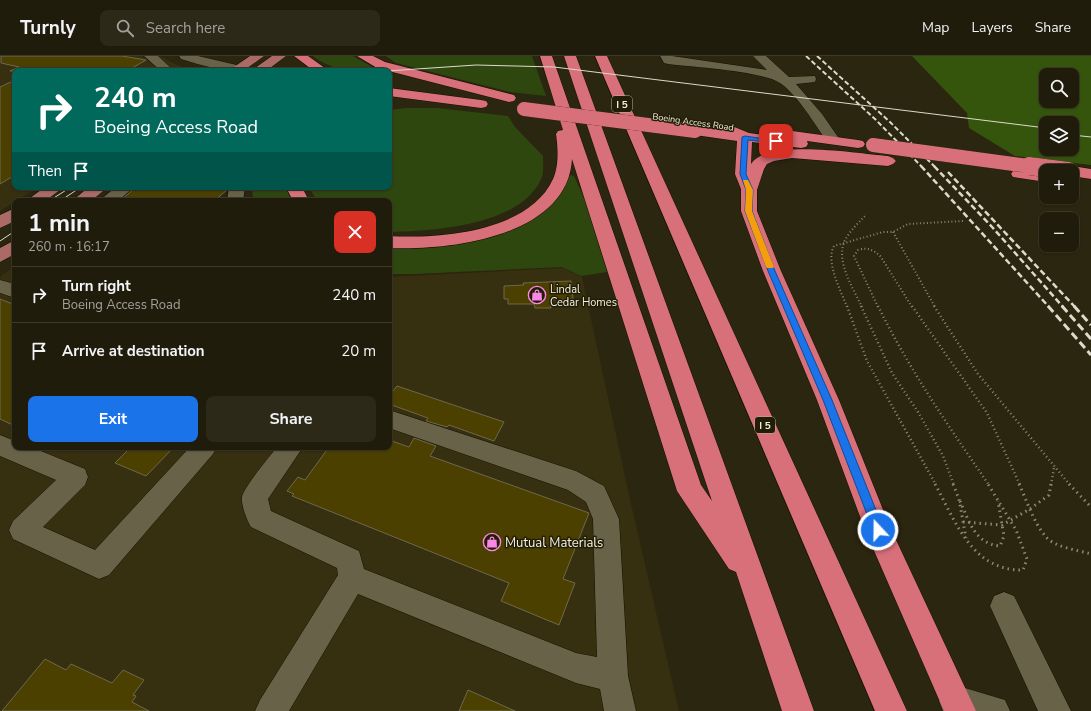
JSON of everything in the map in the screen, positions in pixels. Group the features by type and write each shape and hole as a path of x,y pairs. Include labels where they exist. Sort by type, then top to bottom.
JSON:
{"highway":[{"path":"300,56 318,68"},
{"path":"363,56 381,65 518,102"},
{"path":"546,56 690,491 754,581"},
{"path":"570,56 798,711"},
{"name":"I 5","path":"600,56 827,565 890,711"},
{"name":"Boeing Access Road","path":"392,84 692,126 745,137 880,154 1039,168"},
{"path":"392,242 424,243 466,238 511,224 541,204 553,192 560,180 564,167 566,150 556,88"},
{"name":"Boeing Access Road","path":"392,92 493,105 518,102"},
{"path":"392,106 432,102 493,105"},
{"name":"Boeing Access Road","path":"692,126 727,127 833,140 880,154"},
{"path":"727,127 745,137 743,174 749,190"},
{"path":"958,706 878,530 828,400 772,271 749,211 749,190 761,161 782,154 843,156 880,154 1039,176"}],"main road":[{"path":"243,68 258,56"},
{"path":"262,68 280,56"},
{"path":"39,198 51,190"},
{"path":"84,198 96,190"},
{"path":"0,223 12,215"},
{"path":"0,256 12,248"}],"street":[{"path":"150,56 165,68"},
{"path":"184,56 206,64 229,68"},
{"path":"666,56 668,60 758,71 788,81 810,79"},
{"path":"718,56 727,68"},
{"path":"759,56 788,81 825,127 833,140"},
{"path":"111,198 122,190"},
{"path":"0,286 12,290"},
{"path":"392,419 576,482 595,494 606,519 613,676 620,711"},
{"path":"0,445 76,477 22,530 99,566 202,450"},
{"path":"271,711 352,578 349,560 260,519 255,497 289,450"},
{"path":"352,578 576,668 613,676"},
{"path":"1004,606 1055,711"},
{"path":"958,706 994,711"}],"path":[{"path":"865,216 842,244 841,255 844,271 892,373 918,412 943,456 959,499 971,524 983,542 994,546 1000,546 1004,536 997,497"},
{"path":"963,222 908,224 892,232 883,232 834,246 830,253 831,262 860,345 867,361 967,542 983,559 996,568 1012,571 1023,570 1028,559 1010,519 899,348 857,264 854,256 858,250 865,248 875,251 881,257 904,295 986,413 1030,509 1047,538 1058,545 1091,554"},
{"path":"892,232 930,299 978,374 1054,467 1091,507"},
{"path":"963,522 971,524 1002,524 1030,509 1049,495 1054,467"},
{"path":"959,499 967,542"}],"shaded area":[{"path":"0,56 160,56 186,68 12,68 12,190 33,190 21,198 12,198 12,203 0,211"},
{"path":"12,268 12,450 392,450 392,277 563,268 582,277 629,495 679,711 0,711 0,277"}],"green space":[{"path":"313,56 353,56 374,68 337,68"},
{"path":"386,56 532,56 546,96 510,92 396,63"},
{"path":"912,56 1091,56 1091,165 1015,156 969,128 967,113"},
{"path":"437,108 508,116 515,127 543,156 542,177 532,193 516,206 497,216 452,227 429,230 392,232 392,198 315,198 311,190 392,190 392,110"},
{"path":"570,175 574,176 585,200 607,272 581,276 562,267 392,274 392,246 480,238 564,187"},
{"path":"252,190 289,190 291,198 253,198"}],"building":[{"path":"1,56 122,56 146,60 132,68 17,68 19,67 1,63"},
{"path":"12,81 12,177 0,184 0,87"},
{"path":"133,190 227,190 218,198 123,198"},
{"name":"Lindal Cedar Homes","path":"571,281 573,299 550,300 551,308 535,308 534,304 508,304 508,299 504,299 504,286 524,285 523,283"},
{"path":"0,299 12,304 12,425 0,419"},
{"path":"397,386 504,422 494,441 449,425 447,427 426,421 428,418 392,405 392,392"},
{"name":"Mutual Materials","path":"414,438 436,446 430,456 589,513 563,579 575,583 559,625 501,601 509,583 292,496 294,494 287,491 298,477 305,480 327,450 392,450 392,441 409,447"},
{"path":"128,450 171,450 146,476 115,463"},
{"path":"45,659 66,670 71,664 112,683 123,670 144,680 133,695 136,696 132,702 149,711 2,711"},
{"path":"468,690 515,711 459,711"}],"tram line":[{"path":"392,71 476,65 554,67 1039,127"},
{"path":"1079,136 1091,137"},
{"path":"54,198 66,190"},
{"path":"66,197 76,190"},
{"path":"0,241 12,233"}],"railway":[{"path":"806,56 875,119 922,167"},
{"path":"817,56 890,122 934,166"},
{"path":"921,166 1049,307"},
{"path":"934,166 993,228 1063,307"},
{"path":"948,172 1075,307"},
{"path":"1048,306 1091,355"},
{"path":"1062,306 1091,339"},
{"path":"1074,306 1091,325"}],"slow traffic":[{"path":"746,181 749,190 749,211 770,267"}],"place":[{"name":"Lindal Cedar Homes","path":"537,295"},
{"name":"Mutual Materials","path":"492,542"}],"route":[{"path":"776,141 745,137 743,149 743,174 749,190 749,211 772,271 828,400 878,530"}]}
